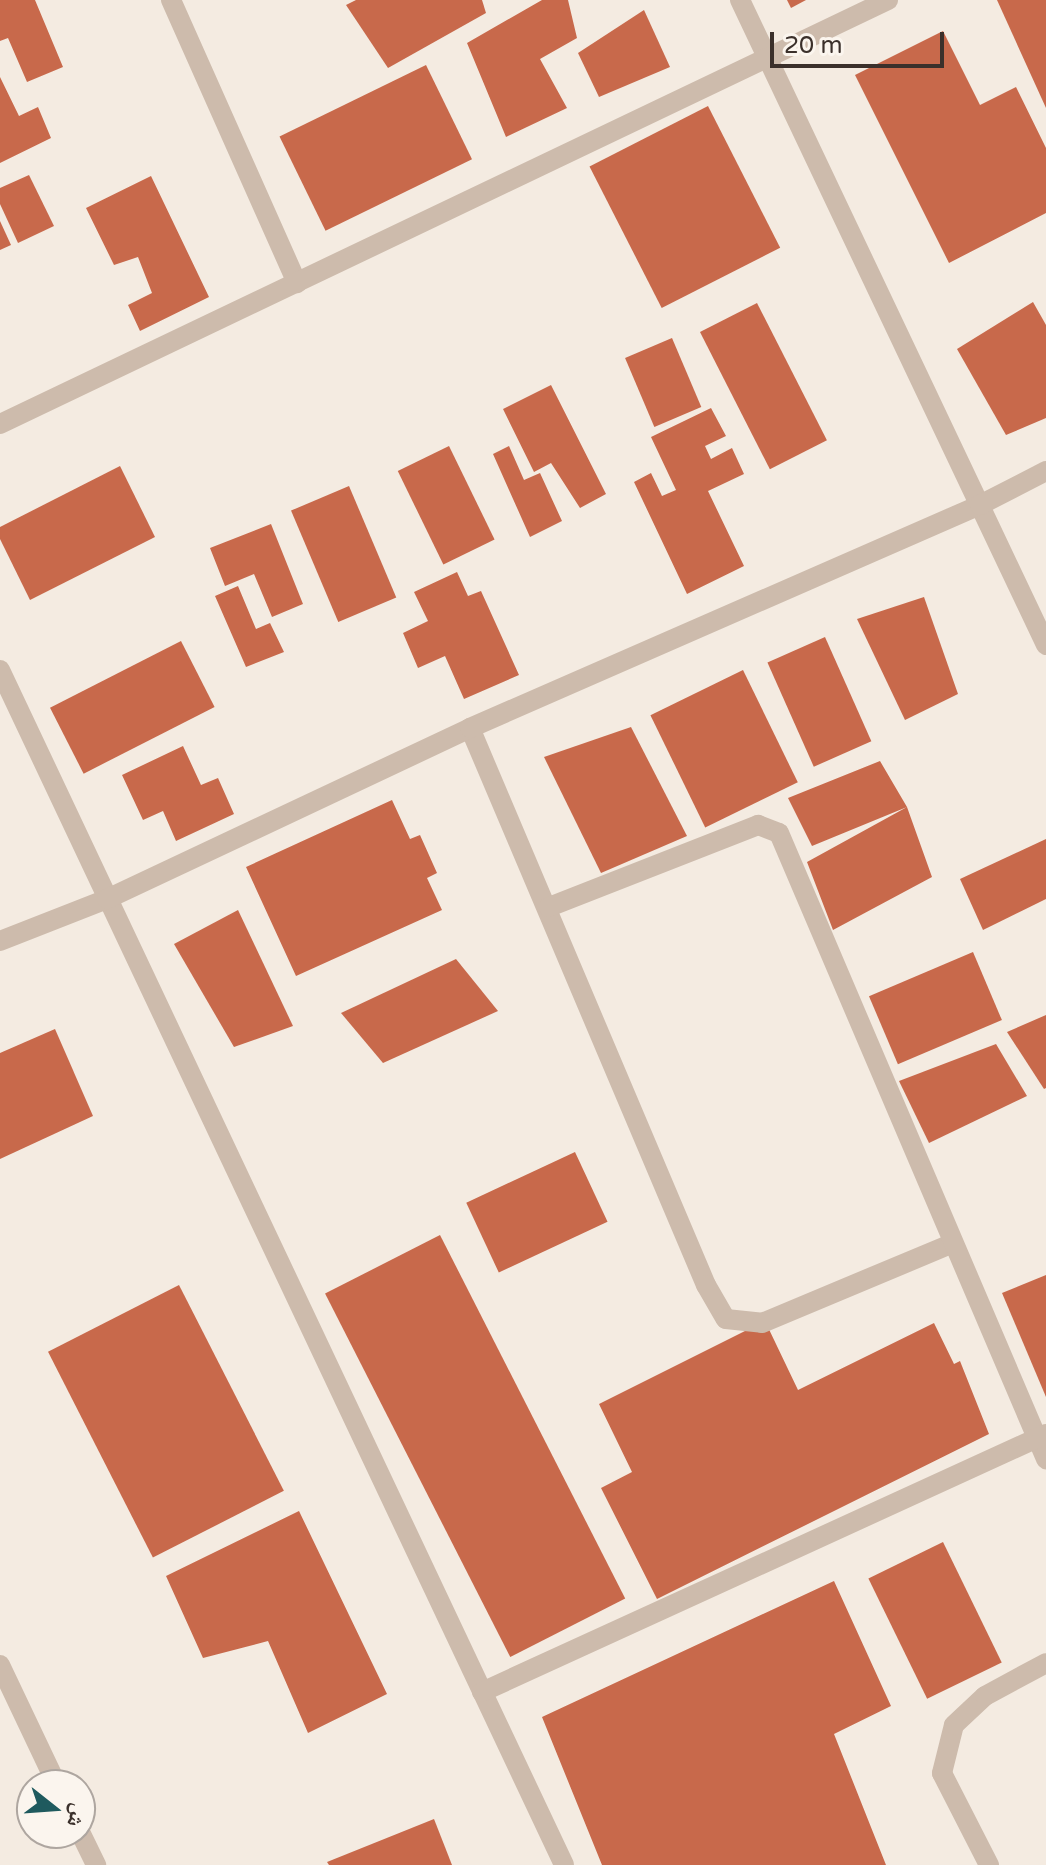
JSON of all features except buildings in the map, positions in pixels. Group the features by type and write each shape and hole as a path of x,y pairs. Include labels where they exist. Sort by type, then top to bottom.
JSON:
{"street":[{"path":"171,0 297,283"},
{"path":"740,0 1046,645"},
{"path":"0,424 888,0"},
{"path":"0,941 107,899 470,728 980,505 1046,471"},
{"path":"0,670 564,1865"},
{"path":"470,728 549,907 706,1285 726,1319 762,1323 953,1243"},
{"path":"549,907 758,825 779,833 953,1243 1041,1437 1046,1459"},
{"path":"482,1692 1041,1437"},
{"path":"989,1865 942,1773 954,1725 985,1696 1046,1663"},
{"path":"0,1665 49,1769"}]}
